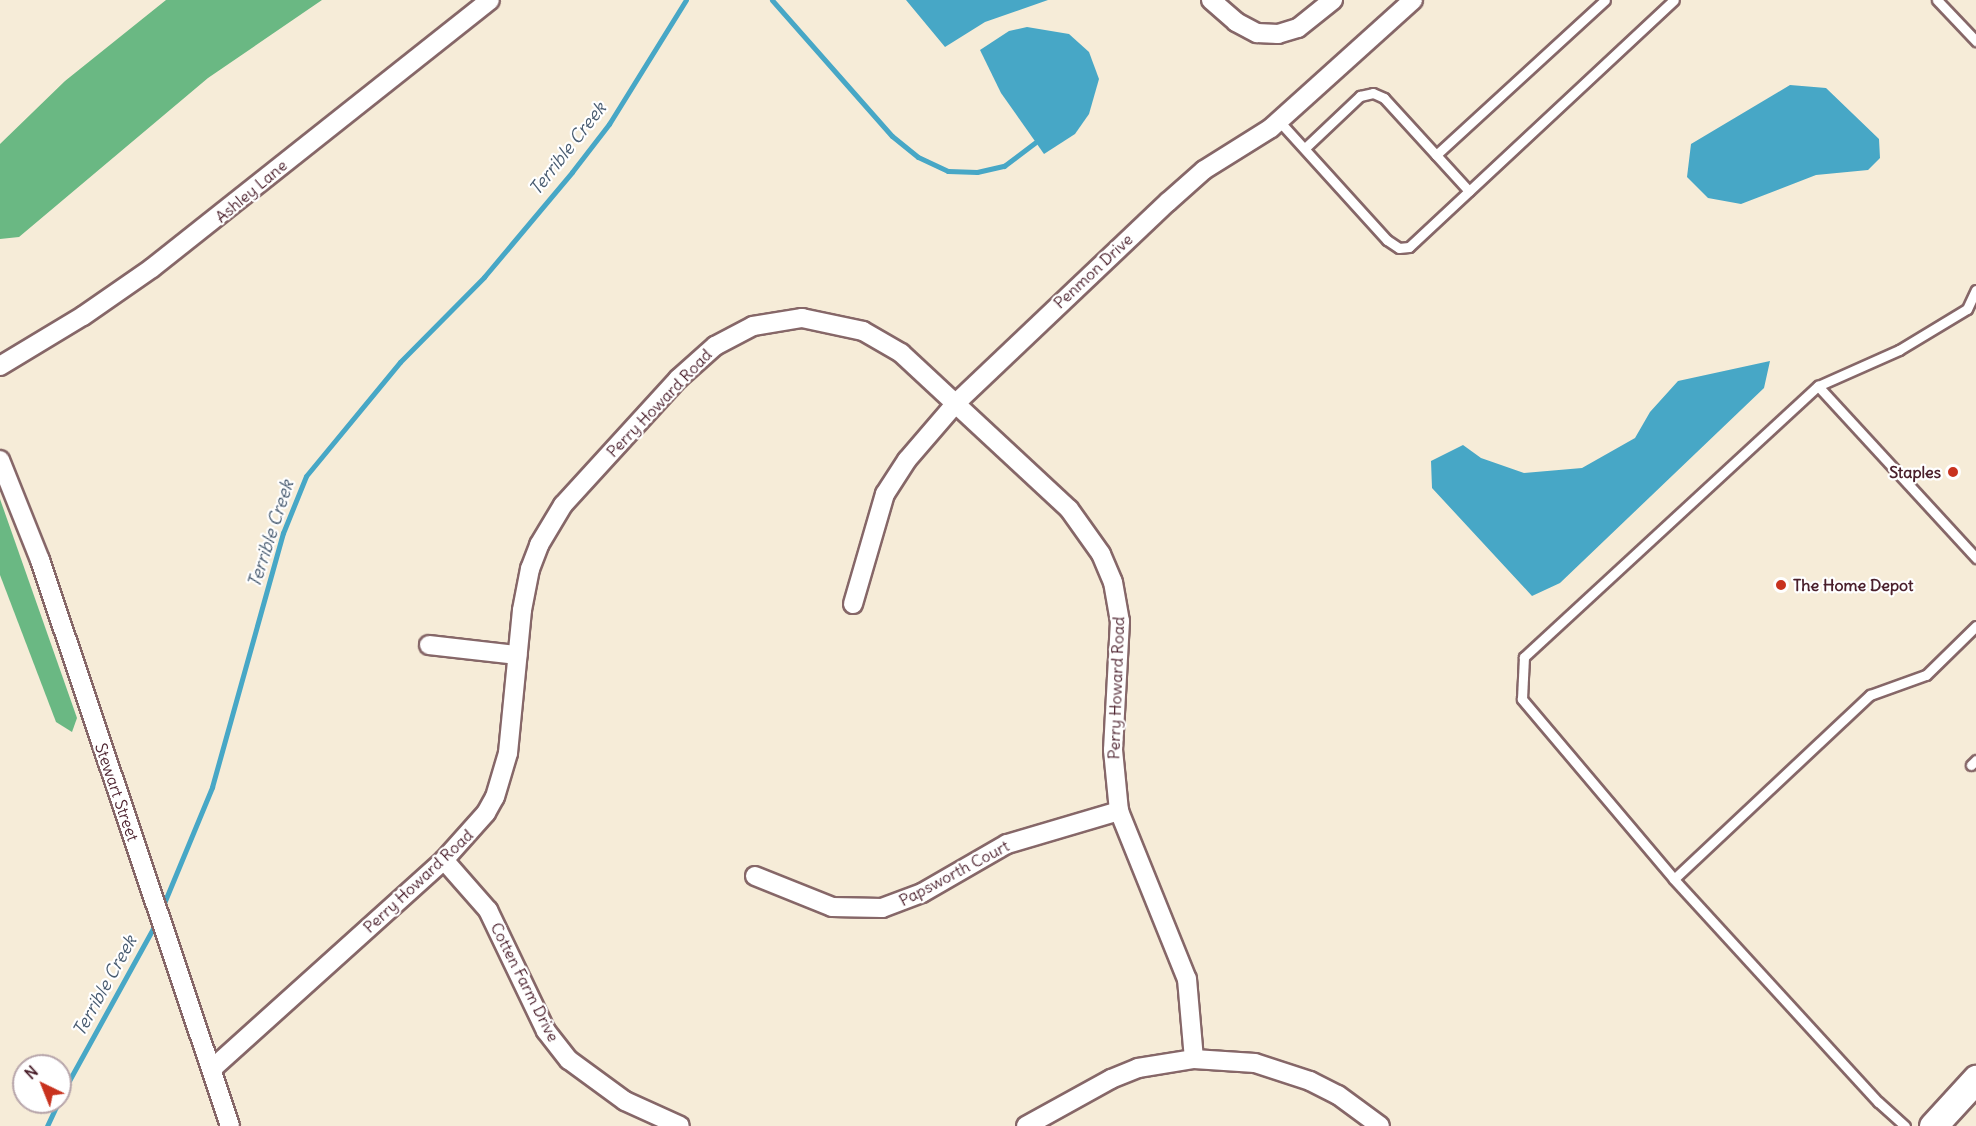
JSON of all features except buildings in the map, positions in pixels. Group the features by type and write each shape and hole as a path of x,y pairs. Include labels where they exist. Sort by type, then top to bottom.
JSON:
{"main road":[{"path":"1933,1126 1976,1079"}],"street":[{"name":"Ashley Lane","path":"0,366 83,316 188,242 490,0"},
{"path":"1211,0 1236,22 1254,31 1278,34 1298,28 1333,0"},
{"name":"Penmon Drive","path":"853,604 885,494 907,460 956,403 1204,170 1253,142 1279,121 1413,0"},
{"name":"Perry Howard Road","path":"213,1068 444,860 473,830 495,797 508,753 517,655 530,569 550,524 678,379 731,335 784,319 842,323 901,353 1069,509 1101,554 1113,582 1120,621 1113,750 1119,811 1187,979 1194,1059"},
{"name":"Stewart Street","path":"0,460 40,560 213,1068 230,1126"},
{"path":"429,645 517,655"},
{"name":"Papsworth Court","path":"755,876 832,907 882,908 922,893 1007,844 1119,811"},
{"name":"Cotten Farm Drive","path":"444,860 488,910 546,1031 569,1060 625,1101 680,1126"},
{"path":"1026,1126 1111,1079 1138,1068 1194,1059 1255,1063 1310,1081 1338,1095 1380,1126"}],"lane":[{"path":"1436,155 1605,0"},
{"path":"1279,121 1387,240 1399,248 1409,247 1674,0"},
{"path":"1937,0 1976,41"},
{"path":"1305,148 1360,96 1372,93 1384,98 1469,191"},
{"path":"1905,1126 1878,1102 1674,879 1522,699 1524,657 1818,386 1899,350 1967,309 1976,290"},
{"path":"1818,386 1976,558"},
{"path":"1674,879 1870,695 1926,675 1976,626"}],"green space":[{"path":"166,0 322,0 208,78 19,237 0,239 0,144 65,81"},
{"path":"0,499 77,718 72,732 56,722 0,575"}],"water":[{"path":"906,0 1048,0 985,22 945,47"},
{"path":"1027,27 1069,34 1089,52 1099,79 1089,114 1075,134 1044,154 1001,93 980,50 1009,31"},
{"path":"1790,85 1826,88 1879,139 1880,158 1868,170 1816,175 1741,204 1708,198 1687,177 1691,144"},
{"path":"1770,361 1764,388 1560,583 1532,596 1432,488 1431,461 1463,445 1481,458 1524,473 1582,468 1635,438 1650,412 1678,381"}],"waterway":[{"name":"Terrible Creek","path":"162,908 212,787 283,533 306,476 400,362 484,277 572,172 609,124 686,0"},
{"path":"772,0 892,136 918,157 948,171 977,172 1004,166 1035,143"},
{"name":"Terrible Creek","path":"72,1075 156,923"},
{"name":"Terrible Creek","path":"47,1126 52,1114"}],"place":[{"name":"Staples","path":"1953,472"},
{"name":"The Home Depot","path":"1781,585"}]}
